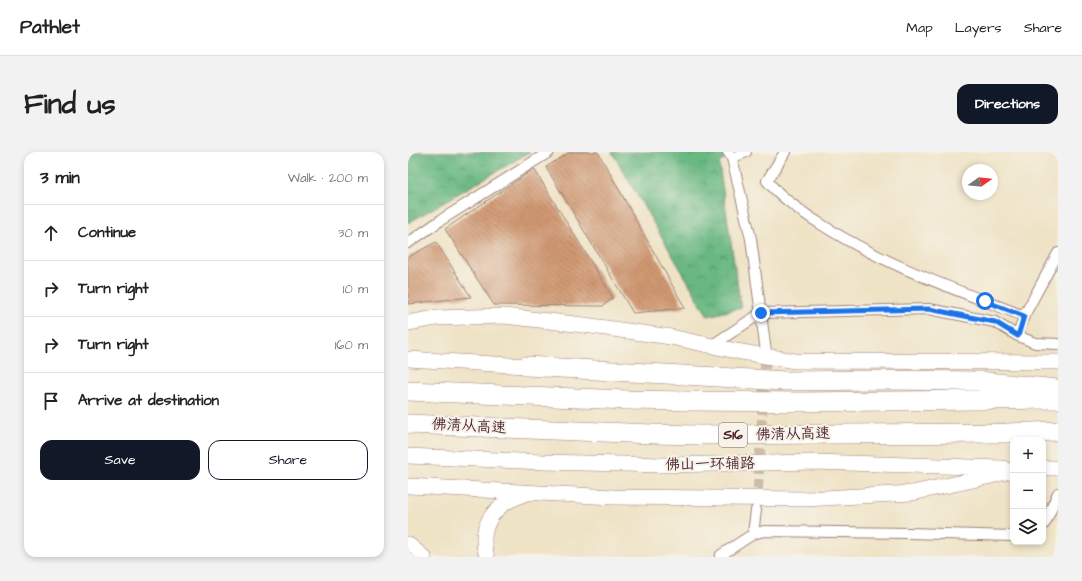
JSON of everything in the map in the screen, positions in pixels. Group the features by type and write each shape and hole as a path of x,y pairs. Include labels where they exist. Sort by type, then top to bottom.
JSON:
{"highway":[{"path":"526,366 785,381 979,381 1058,389"},
{"name":"S16","path":"408,391 627,400 751,402 1058,399"},
{"name":"佛清从高速","path":"408,424 699,435 1007,433 1058,431"}],"main road":[{"path":"408,323 436,318 504,316 671,337 736,351 795,361 1058,362"},
{"path":"408,359 526,366"},
{"name":"佛山一环辅路","path":"408,456 661,465 815,462 1010,469"},
{"path":"1046,468 1058,468"},
{"path":"408,486 613,497 806,499 912,493 987,477 1010,470"},
{"path":"486,557 483,537 490,518 501,505 527,492"}],"street":[{"path":"408,243 440,220 549,152"},
{"path":"746,152 730,155 751,239 766,352"},
{"path":"785,152 767,181 775,191 802,212 838,235 897,265 1024,316"},
{"path":"1018,336 1024,316 1058,253"},
{"path":"711,346 761,313 929,309 995,322 1018,336 1035,343 1058,344"},
{"path":"1046,521 1058,493"},
{"path":"754,534 756,510"},
{"path":"720,557 754,534 764,531 1010,536"},
{"path":"408,544 425,557"}],"green space":[{"path":"408,152 530,152 408,223"},
{"path":"612,152 730,152 719,164 741,308 708,316"}],"building":[{"path":"570,152 598,152 685,308 633,313 546,167"},
{"path":"534,169 613,298 603,306 494,305 445,229"},
{"path":"436,242 471,297 408,304 408,257"}],"tunnel":[{"path":"757,504 766,352"}],"route":[{"path":"761,313 929,309 995,322 1018,336 1024,316 985,301"}]}
